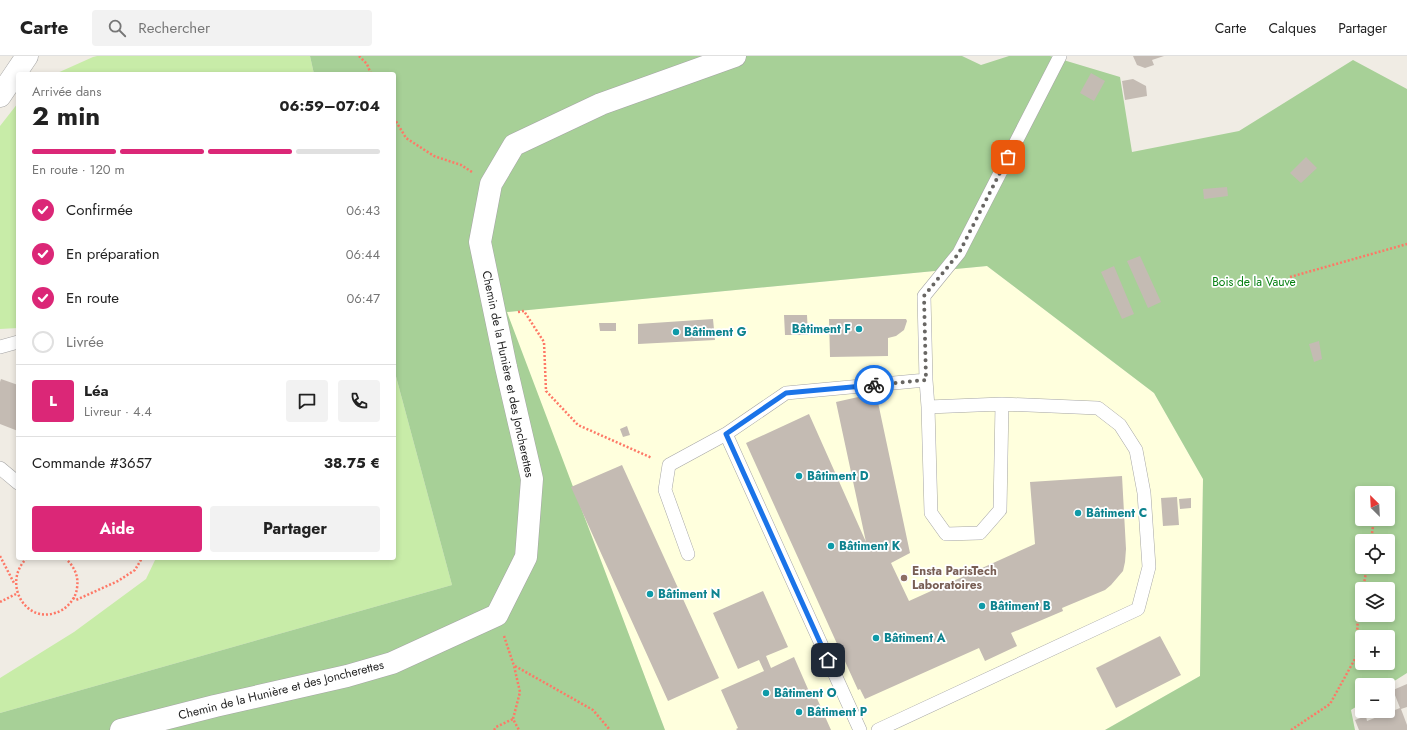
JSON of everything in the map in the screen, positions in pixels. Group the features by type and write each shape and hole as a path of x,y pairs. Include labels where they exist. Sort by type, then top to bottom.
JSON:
{"street":[{"path":"16,72 27,56"},
{"name":"Chemin de la Hunière et des Joncherettes","path":"121,730 347,676 392,663 497,615 526,557 532,479 506,368 480,242 491,184 514,145 601,104 735,56"},
{"path":"0,96 16,72"}],"lane":[{"path":"1002,404 1000,510 980,533 946,534 931,513 924,296 959,253 1060,56"},
{"path":"0,347 16,343"},
{"path":"688,554 665,490 669,466 726,434 786,393 926,380"},
{"path":"878,730 1138,609 1149,567 1144,493 1136,450 1120,425 1098,408 1002,404 928,407"},
{"path":"726,434 860,730"},
{"path":"0,468 16,481"}],"path":[{"path":"359,56 367,64 370,72"},
{"path":"396,121 406,138 434,156 461,166 491,184"},
{"path":"1290,277 1407,244"},
{"path":"494,310 524,312 544,342 546,391 578,425 669,466"},
{"path":"0,556 15,586"},
{"path":"25,560 18,569 15,578 16,594 25,607 33,612 44,614 58,612 65,608 74,598 78,585 76,573 72,565 67,560"},
{"path":"74,598 76,600 118,581 135,570 141,560"},
{"path":"0,602 16,594"},
{"path":"497,615 514,666 520,692 513,719 519,730"},
{"path":"1291,730 1330,704 1356,657 1358,622"},
{"path":"514,666 593,710 610,730"},
{"path":"494,730 496,727 513,719"}],"shaded area":[{"name":"Ensta ParisTech Laboratoires","path":"987,266 1154,393 1203,479 1200,676 1105,730 665,730 506,312"}],"green space":[{"path":"310,56 314,72 59,72 93,57"},
{"name":"Bois de la Vauve","path":"310,56 962,56 981,65 1009,56 1050,56 1120,77 1132,152 1239,131 1353,60 1407,89 1407,673 1395,681 1395,678 1355,678 1355,707 1351,710 1355,730 1105,730 1200,676 1203,479 1154,393 987,266 507,312 665,730 0,730 0,713 452,585 396,376 396,72 314,72"},
{"path":"16,106 16,328 0,329 0,126"},
{"path":"396,376 452,585 0,713 0,678 74,632 146,579 155,560 396,560"}],"building":[{"path":"1133,56 1164,56 1152,60 1154,65 1145,68 1137,65"},
{"path":"1091,73 1105,81 1094,101 1080,93"},
{"path":"1133,79 1146,86 1147,96 1125,100 1122,81"},
{"path":"1306,157 1317,168 1301,183 1290,173"},
{"path":"1227,187 1228,196 1204,199 1203,189"},
{"path":"1140,256 1161,302 1148,308 1127,261"},
{"path":"1114,266 1134,314 1122,319 1101,272"},
{"path":"784,315 807,315 808,335 785,335"},
{"name":"Bâtiment G","path":"713,319 715,340 638,344 638,324"},
{"name":"Bâtiment F","path":"829,319 906,319 907,321 904,330 896,336 888,338 888,356 830,357"},
{"path":"599,323 616,323 616,331 600,331"},
{"path":"1319,341 1322,359 1314,362 1309,344"},
{"path":"1,379 16,384 16,430 0,424"},
{"path":"876,393 910,553 891,563 909,601 1035,544 1030,482 1122,476 1126,549 1123,571 1111,585 1105,590 1062,608 1063,611 1011,633 1017,646 985,661 979,648 865,699 860,689 858,690 746,443 809,414 866,542 836,402"},
{"path":"627,426 630,435 623,437 620,429"},
{"name":"Bâtiment N","path":"622,465 719,678 668,701 571,487"},
{"path":"1177,497 1179,525 1163,526 1161,498"},
{"path":"1191,498 1191,508 1180,509 1179,499"},
{"path":"763,591 788,647 766,656 771,668 794,657 811,696 815,694 831,730 736,729 738,728 721,690 764,671 759,660 738,669 713,613"},
{"path":"1160,636 1181,675 1116,708 1096,668"},
{"path":"1407,684 1407,707 1401,709 1407,725 1407,730 1359,730 1355,720 1360,718 1366,718 1367,721 1375,718 1395,718 1395,710 1400,708 1395,695 1395,689"}],"way so far":[{"path":"874,385 926,380 924,296 959,253 1008,157"}],"place":[{"name":"Bâtiment F","path":"859,329"},
{"name":"Bâtiment G","path":"676,332"},
{"name":"Bâtiment D","path":"799,476"},
{"name":"Bâtiment C","path":"1078,513"},
{"name":"Bâtiment K","path":"831,546"},
{"name":"Ensta ParisTech Laboratoires","path":"904,578"},
{"name":"Bâtiment N","path":"650,594"},
{"name":"Bâtiment B","path":"982,606"},
{"name":"Bâtiment A","path":"876,638"},
{"name":"Bâtiment O","path":"766,693"},
{"name":"Bâtiment P","path":"799,712"}],"route":[{"path":"828,660 726,434 786,393 874,385"}]}
